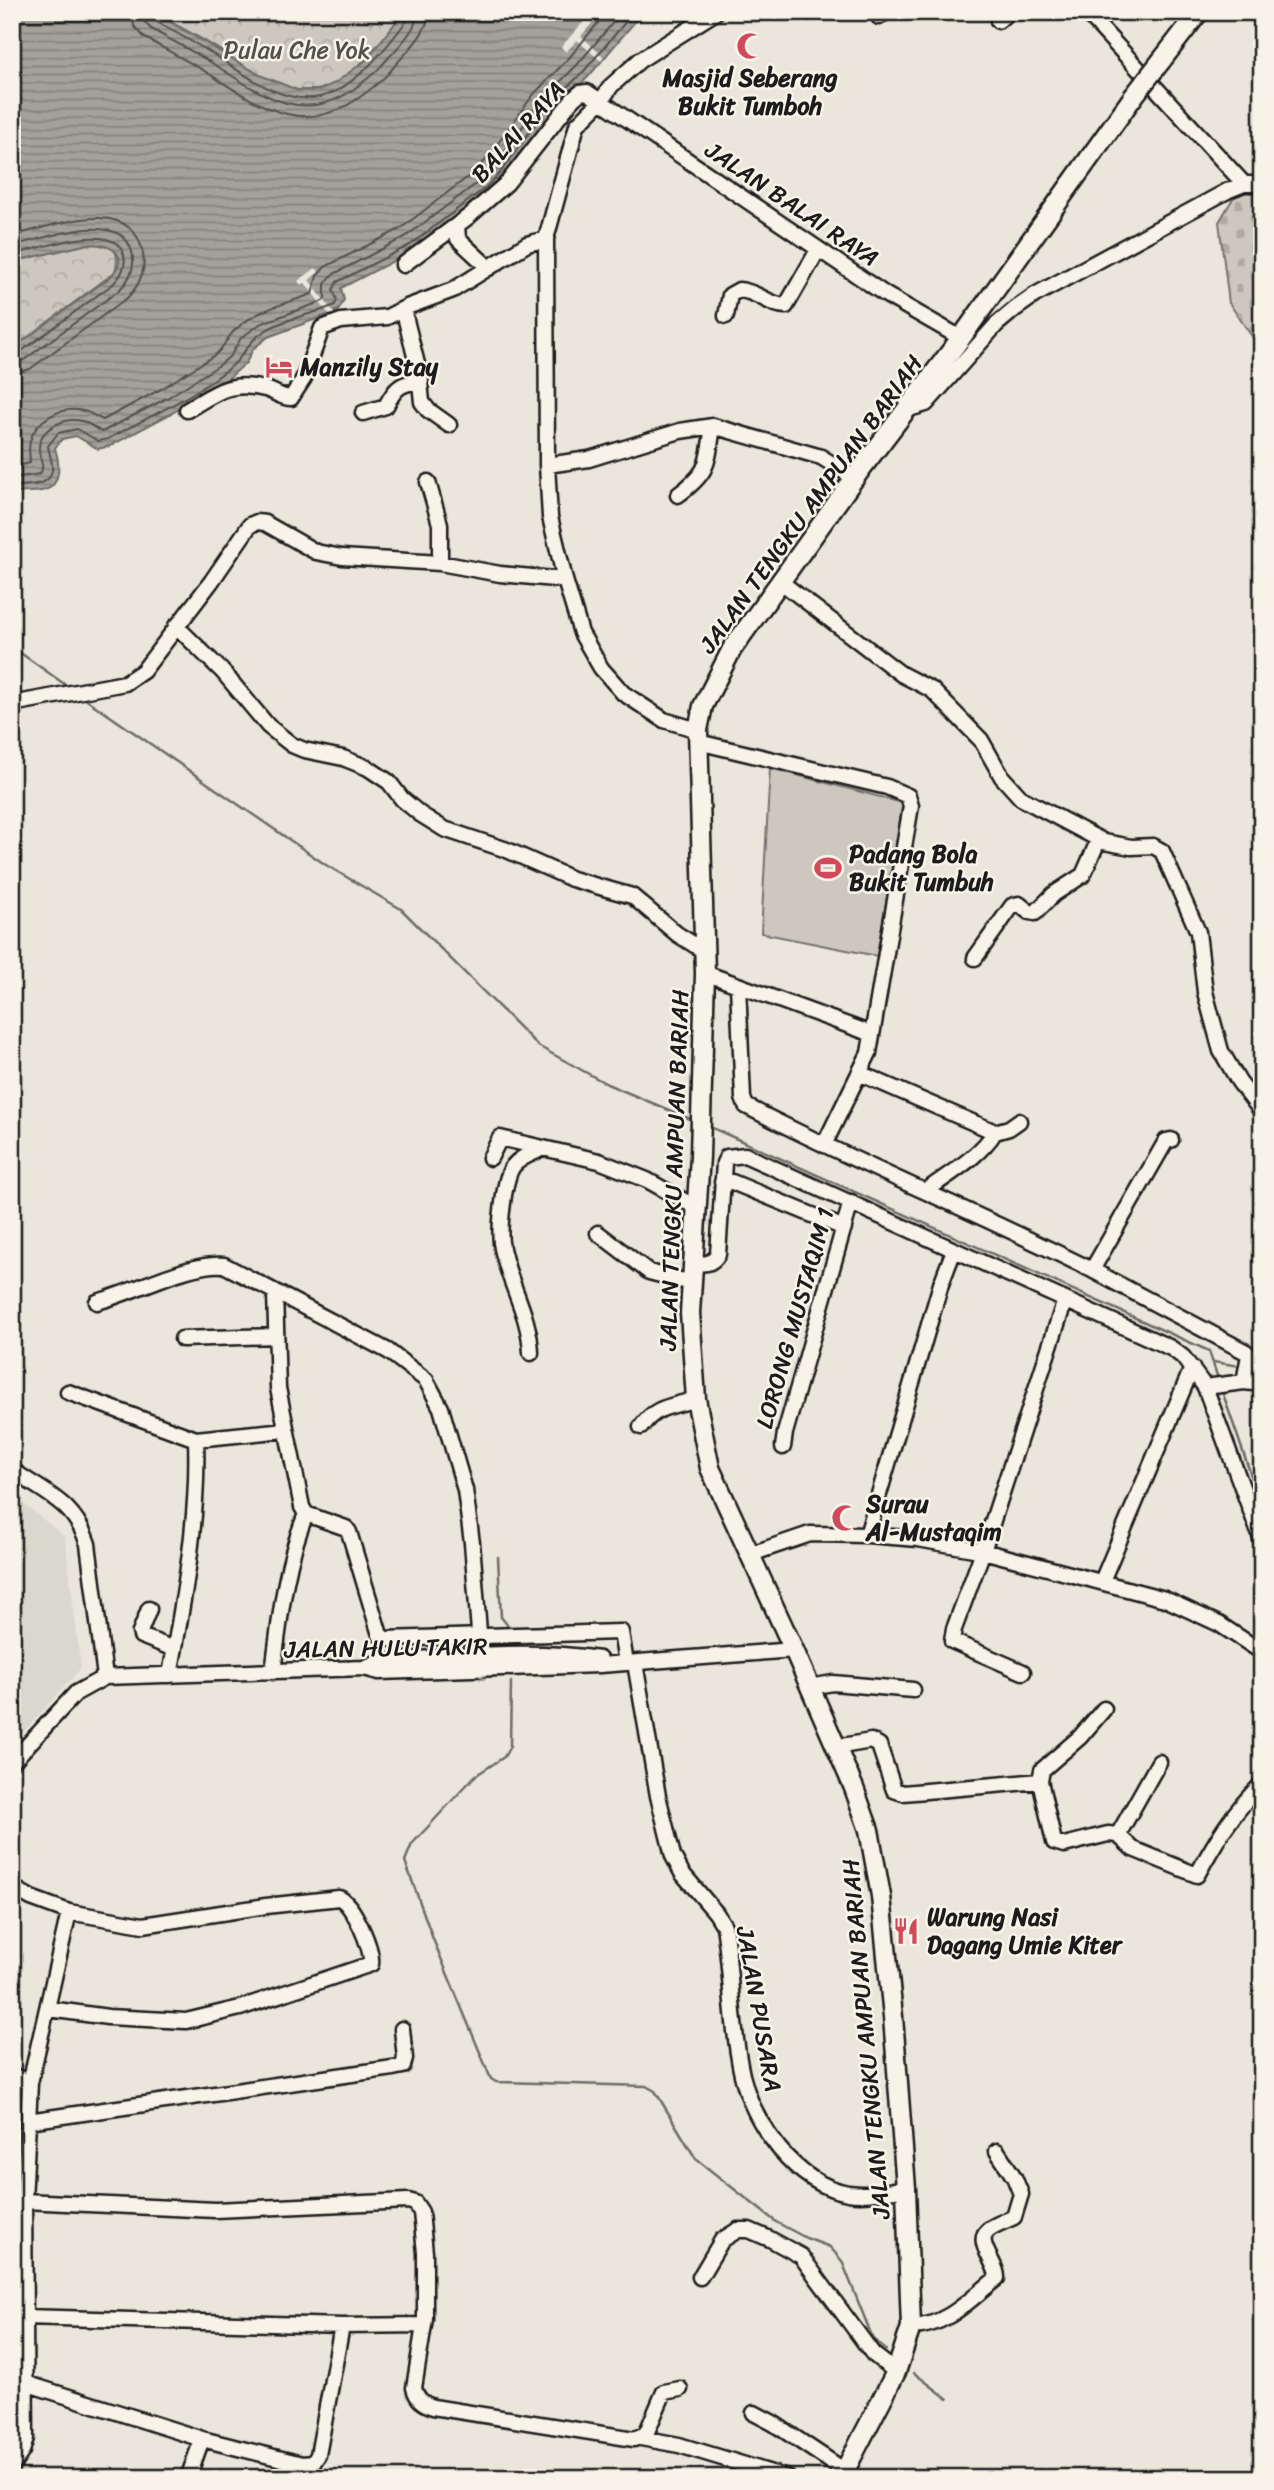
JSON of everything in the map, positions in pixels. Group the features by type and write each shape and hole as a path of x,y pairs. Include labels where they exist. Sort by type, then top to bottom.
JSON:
{"main road":[{"name":"JALAN TENGKU AMPUAN BARIAH","path":"843,2475 896,2372 911,2327 906,2188 881,1896 869,1830 794,1650 751,1554 722,1498 710,1468 696,1399 690,1313 700,1156 705,973 698,736 703,706 732,649 855,478 961,338 1133,97 1199,12"}],"street":[{"path":"716,12 640,60 611,86 601,101 577,125 546,239 547,465 550,517 581,633 601,668 623,692 664,720 698,736 887,787 908,796 911,806 869,1053 824,1145"},
{"path":"1086,12 1244,184"},
{"name":"BALAI RAYA","path":"403,265 507,183 580,93 587,92 601,101"},
{"name":"JALAN BALAI RAYA","path":"601,101 818,250 887,295 961,338"},
{"path":"909,409 926,404 996,325 1035,295 1244,184 1262,184"},
{"path":"457,225 458,239 489,268"},
{"path":"187,410 232,386 268,390 291,398 304,377 322,328 341,321 387,317 453,290 527,244 546,239"},
{"path":"726,316 730,295 739,290 758,294 777,305 786,306 818,250"},
{"path":"407,307 405,316 421,381 424,406 449,425"},
{"path":"363,413 386,406 397,387 404,383 421,381"},
{"path":"547,465 589,459 680,431 713,426 821,457 855,478"},
{"path":"678,495 699,479 707,466 713,426"},
{"path":"428,482 440,524 440,562"},
{"path":"12,705 125,684 144,671 250,525 257,522 265,523 316,552 342,558 440,562 500,574 565,580"},
{"path":"780,582 901,674 932,690 981,740 1002,777 1021,798 1099,839 1130,847 1158,847 1166,855 1198,932 1205,992 1221,1051 1239,1083 1262,1112"},
{"path":"176,626 223,672 268,726 292,745 343,758 368,768 389,782 402,799 420,814 444,829 507,850 572,879 632,896 677,933 705,951"},
{"path":"975,958 1012,906 1020,904 1029,912 1034,912 1054,894 1083,875 1099,839"},
{"path":"705,973 872,1034"},
{"path":"738,985 743,1098 746,1107 1092,1270 1229,1342 1246,1352 1248,1359 1239,1381"},
{"path":"859,1073 995,1132 1009,1128 1019,1121"},
{"path":"926,1191 978,1152 995,1132"},
{"path":"490,1158 500,1138 538,1147 610,1165 647,1180 696,1208"},
{"path":"1092,1270 1166,1141 1171,1140"},
{"path":"531,1353 531,1332 501,1245 500,1219 512,1166 518,1159 537,1151 538,1147"},
{"path":"693,1263 707,1264 714,1261 718,1255 724,1163 727,1157 745,1154 1171,1348 1208,1387 1262,1541"},
{"path":"722,1182 732,1182 844,1228"},
{"name":"LORONG MUSTAQIM 1","path":"783,1447 851,1202"},
{"path":"598,1233 649,1272 692,1283"},
{"path":"867,1535 941,1284 954,1250"},
{"path":"97,1302 122,1296 203,1265 215,1264 232,1268 275,1294 388,1351 426,1380 441,1408 465,1490 482,1662"},
{"path":"275,1294 278,1388 302,1507 306,1514 346,1528 349,1532 380,1635 384,1639 479,1636"},
{"path":"1023,1672 952,1641 1065,1300"},
{"path":"183,1339 275,1336"},
{"path":"1102,1581 1192,1368"},
{"path":"1208,1387 1239,1381 1262,1384"},
{"path":"68,1391 196,1439 285,1430"},
{"path":"641,1427 659,1408 696,1399"},
{"path":"170,1675 183,1611 189,1558 196,1490 196,1439"},
{"path":"12,1470 64,1505 81,1524 88,1544 105,1677"},
{"path":"272,1672 284,1590 306,1514"},
{"path":"751,1554 810,1534 918,1539 983,1551 1166,1599 1219,1624 1262,1652"},
{"path":"149,1609 139,1632 141,1636 174,1649"},
{"name":"JALAN PUSARA","path":"479,1636 621,1632 673,1856 682,1873 724,1926 742,2073 750,2102 783,2152 804,2173 827,2187 848,2193 906,2188"},
{"name":"JALAN HULU TAKIR","path":"12,1762 75,1693 105,1677 364,1668 379,1672 482,1662 600,1665 794,1650"},
{"path":"810,1687 833,1684 913,1690"},
{"path":"1104,1709 1080,1737 1042,1770 1040,1781 1054,1842 1064,1845 1108,1833 1118,1835 1133,1849 1197,1875 1228,1822 1262,1784"},
{"path":"836,1747 876,1742 894,1790 903,1793 1040,1781"},
{"path":"1118,1835 1159,1762"},
{"path":"12,1887 31,1898 69,1912 143,1925 339,1898 347,1902 371,1949 371,1964 240,2008 194,2020 108,2017 49,2009"},
{"path":"12,2466 22,2451 19,2435 25,2383 24,2201 19,2152 28,2121 30,2083 69,1912"},
{"path":"28,2121 403,2066 405,2058 402,2029"},
{"path":"12,2075 30,2083"},
{"path":"911,2327 941,2322 997,2278 997,2272 984,2245 984,2236 986,2231 1014,2217 1021,2194 1014,2176 997,2151"},
{"path":"24,2201 215,2210 408,2201 415,2203 421,2212 425,2245 424,2325 414,2388 417,2398 423,2403 433,2407 680,2445 788,2478"},
{"path":"700,2277 722,2240 738,2230 749,2230 770,2239 801,2256 873,2354 896,2372"},
{"path":"24,2317 342,2326 424,2325"},
{"path":"25,2383 202,2439 302,2463 313,2463 318,2455 342,2326"},
{"path":"641,2438 646,2434 664,2392 680,2389"},
{"path":"754,2413 843,2475"},
{"path":"188,2478 202,2439"}],"shaded area":[{"path":"12,1494 65,1537 81,1668 12,1745"}],"green space":[{"name":"Pulau Che Yok","path":"153,12 404,12 354,70 330,86 303,90 289,88 261,76"},
{"path":"1249,188 1262,191 1262,351 1229,303 1219,222 1235,195"},
{"path":"88,244 112,248 117,257 115,272 12,349 12,262"},
{"name":"Padang Bola Bukit Tumbuh","path":"770,768 903,803 877,956 761,933"}],"water":[{"path":"12,12 153,12 260,75 297,90 319,90 335,83 366,60 404,12 643,12 589,76 554,110 500,184 413,251 341,288 344,300 338,311 268,337 253,349 246,363 230,377 174,412 110,446 98,449 76,436 62,439 55,448 58,474 53,485 41,491 12,495 12,349 109,278 116,270 119,257 105,246 88,244 12,262"}],"pier":[{"path":"588,17 593,22 581,36 604,57 601,61 577,40 566,52 561,47"},
{"path":"316,268 319,272 309,280 334,313 330,316 305,283 301,285 298,281"}],"waterway":[{"path":"12,647 70,688"},
{"path":"81,696 326,865 401,909 538,1046 607,1084 695,1121"},
{"path":"708,1126 1209,1351 1219,1382"},
{"path":"1213,1362 1241,1366"},
{"path":"1251,1367 1262,1370"},
{"path":"1222,1391 1262,1507"},
{"path":"498,1557 501,1617 509,1627"},
{"path":"511,1682 510,1746 504,1757 475,1776 412,1844 405,1861 433,1939 491,2079 496,2082 646,2086 655,2091 696,2159 776,2222 830,2247 842,2261 873,2339 886,2350"},
{"path":"914,2373 948,2399"}],"place":[{"name":"Masjid Seberang Bukit Tumboh","path":"750,46"},
{"name":"Manzily Stay","path":"279,367"},
{"name":"Padang Bola Bukit Tumbuh","path":"828,868"},
{"name":"Surau Al-Mustaqim","path":"845,1518"},
{"name":"Warung Nasi Dagang Umie Kiter","path":"906,1931"}]}
